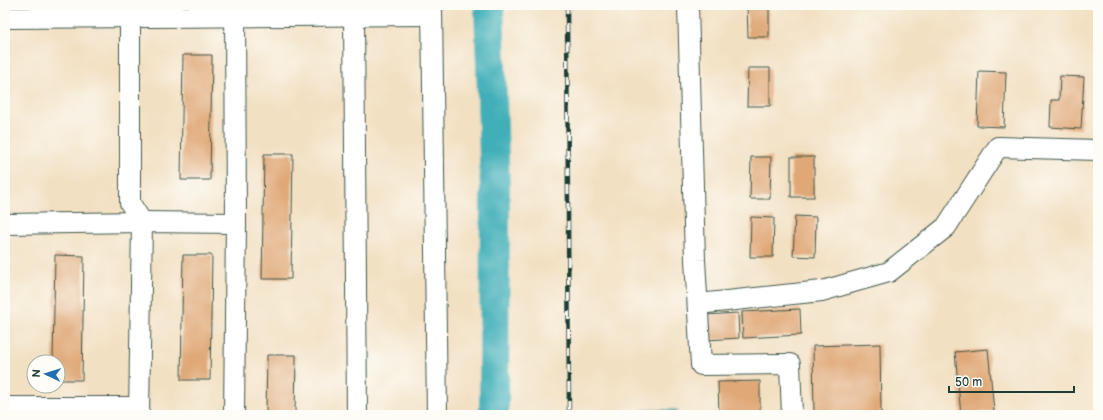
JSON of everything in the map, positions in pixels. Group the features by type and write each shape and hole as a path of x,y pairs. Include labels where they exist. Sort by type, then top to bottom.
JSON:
{"street":[{"path":"688,5 695,252 702,365 790,364 792,415"},
{"path":"5,18 130,11 235,11 354,15 432,10 437,415"},
{"path":"5,407 139,411 142,222 130,203 130,11"},
{"path":"234,415 236,223 235,11"},
{"path":"354,15 357,415"},
{"path":"698,304 822,291 889,272 946,227 998,148 1098,150"},
{"path":"5,224 142,222 236,223"}],"water":[{"path":"642,410 677,410 677,415 642,415"}],"building":[{"path":"747,5 769,5 769,37 748,37"},
{"path":"183,55 212,55 210,180 181,180"},
{"path":"748,68 770,68 770,106 747,106"},
{"path":"979,71 1006,72 1004,127 977,126"},
{"path":"1060,76 1084,77 1081,129 1050,127 1051,100 1059,100"},
{"path":"264,154 293,154 291,279 262,279"},
{"path":"751,157 771,157 770,199 750,199"},
{"path":"791,157 814,157 814,197 791,197"},
{"path":"795,216 816,217 815,257 793,256"},
{"path":"751,217 774,218 773,257 750,257"},
{"path":"55,255 84,256 82,380 66,380 66,354 53,354"},
{"path":"183,255 212,255 210,380 181,380"},
{"path":"800,309 801,335 743,338 742,312"},
{"path":"738,313 739,338 707,340 706,315"},
{"path":"880,344 881,415 814,415 813,346"},
{"path":"988,349 994,411 961,415 955,352"},
{"path":"267,355 296,355 295,415 266,415"},
{"path":"760,381 760,415 719,415 718,382"}],"waterway":[{"path":"489,5 495,191 494,415"}],"railway":[{"path":"567,5 569,415"}]}
